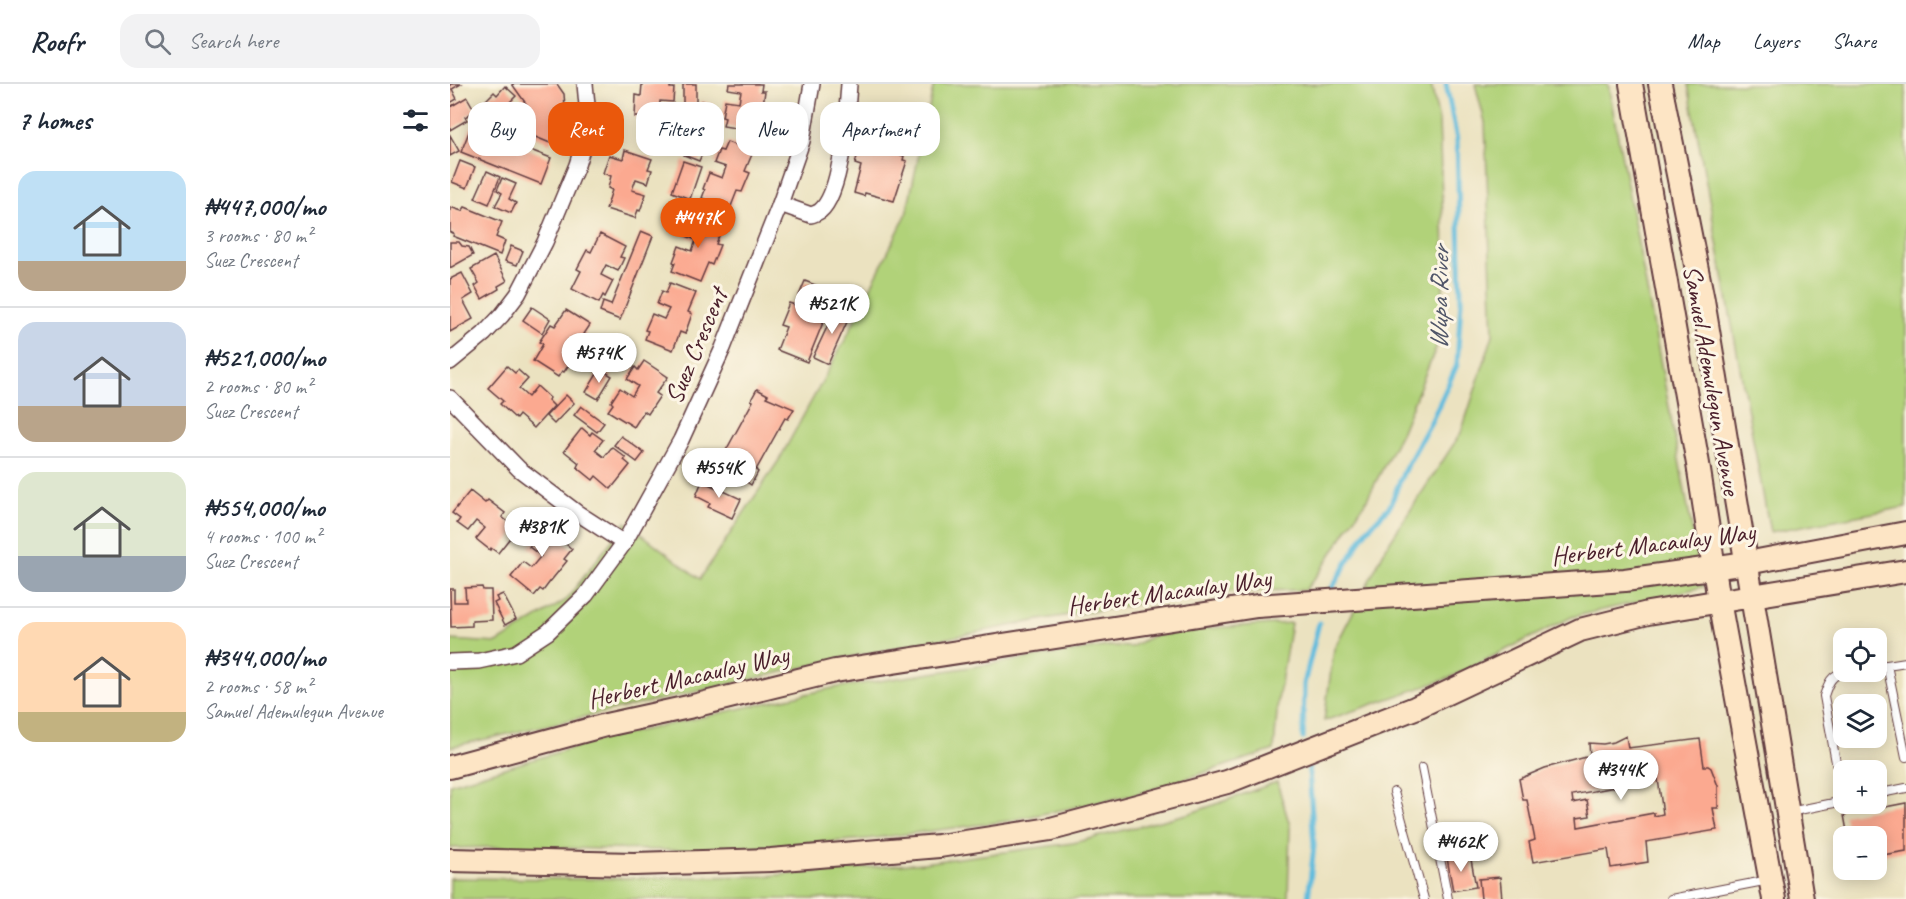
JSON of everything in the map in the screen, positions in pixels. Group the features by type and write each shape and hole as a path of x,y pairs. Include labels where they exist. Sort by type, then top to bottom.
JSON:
{"main road":[{"name":"Samuel Ademulegun Avenue","path":"1631,84 1698,464 1719,601 1772,889"},
{"name":"Samuel Ademulegun Avenue","path":"1660,84 1703,300 1802,899"},
{"name":"Herbert Macaulay Way","path":"450,767 606,725 835,672 1257,606 1625,580 1747,563 1906,533"},
{"path":"450,860 634,864 771,860 939,846 1051,829 1227,782 1415,708 1580,630 1648,613 1906,571"}],"street":[{"path":"450,362 484,334 502,315 518,294 544,242 577,165 589,126 585,84"},
{"name":"Suez Crescent","path":"450,662 480,661 516,653 540,638 586,596 624,543 681,440 723,348 780,204 802,141 812,84"},
{"path":"780,204 811,215 820,212 831,192 842,158 849,84"},
{"path":"450,398 519,469 576,512 624,543"}],"lane":[{"path":"1906,662 1887,665 1906,757"},
{"path":"1833,678 1824,696 1836,760"},
{"path":"1422,768 1448,899"},
{"path":"1887,792 1906,788"},
{"path":"1394,792 1424,899"},
{"path":"1787,812 1833,803"},
{"path":"1671,899 1772,889"}],"green space":[{"path":"934,84 1431,84 1439,121 1444,248 1442,333 1402,431 1367,499 1321,570 1305,590 1211,592 1045,619 845,658 450,747 450,640 497,643 566,600 626,522 700,579 779,460 845,340 906,215 919,156 940,156 940,102 930,102"},
{"path":"1475,84 1608,84 1703,587 1572,617 1449,678 1324,721 1334,649 1387,546 1461,433 1493,335 1485,122"},
{"path":"1688,84 1906,84 1906,507 1770,532"},
{"path":"1291,623 1278,700 1274,750 1138,794 1008,821 867,839 711,851 450,848 450,784 603,739 833,688 1109,646 1131,647 1152,636 1210,628"},
{"path":"1277,782 1290,826 1288,899 450,899 450,878 766,876 923,863 1073,843 1191,813"}],"building":[{"path":"450,84 461,84 452,89 457,99 450,103"},
{"path":"512,84 557,84 564,94 565,102 548,102 548,142 536,137 536,102 525,102"},
{"path":"642,84 670,84 670,88 674,88 673,102 636,102 635,117 636,95 641,96"},
{"path":"683,84 696,84 696,102 683,102"},
{"path":"729,84 762,84 761,91 765,91 763,102 739,102 741,91 728,89"},
{"path":"505,86 516,96 510,102 484,102 494,92 497,95"},
{"path":"467,97 470,102 468,102 468,115 465,117 467,120 450,130 450,107"},
{"path":"725,100 739,102 736,102 736,128 724,126"},
{"path":"468,134 468,155 461,152"},
{"path":"450,135 459,151 450,156"},
{"path":"727,142 736,145 736,156 751,156 745,171 750,173 742,192 737,191 730,209 702,198 709,173 722,178 726,167 714,163 717,156 724,156"},
{"path":"625,150 636,154 636,156 652,159 648,169 652,170 648,183 636,179 632,190 646,194 635,218 606,209 612,190 608,188 611,176 603,173 609,156 623,159"},
{"path":"536,152 551,158 541,184 471,156 536,156"},
{"path":"686,156 701,156 699,161"},
{"path":"857,156 904,156 903,160 907,161 894,201 865,193 864,196 854,193 861,166 855,164"},
{"path":"460,161 475,167 467,188 452,182"},
{"path":"683,161 701,167 690,199 672,192"},
{"path":"487,171 500,177 489,204 475,198"},
{"path":"502,178 516,184 509,199 516,203 511,213 495,206 502,193 497,190"},
{"path":"450,207 462,211 465,207 502,222 496,237 505,241 500,255 453,236 454,234 450,232"},
{"path":"697,215 723,225 716,244 720,245 712,265 708,263 700,282 672,271 679,246 692,251 696,240 684,235 689,223 693,224"},
{"path":"641,231 653,236 620,320 600,312 603,302 611,305"},
{"path":"600,234 625,247 620,257 624,258 618,271 606,265 601,275 613,281 605,297 603,295 599,303 572,289 581,271 577,269 587,250 591,252"},
{"path":"450,242 459,242 462,246 469,247 473,255 450,268"},
{"path":"511,246 523,251 517,265 505,261"},
{"path":"494,256 507,281 498,286 499,289 482,299 475,286 479,283 471,269"},
{"path":"462,273 473,294 463,300 473,319 450,332 450,279"},
{"path":"805,281 835,293 807,362 777,350 786,327 780,325 789,303 795,305"},
{"path":"670,283 696,293 688,312 692,314 685,334 680,332 673,350 645,339 648,331 645,330 652,314 664,319 669,309 657,304 662,291 666,293"},
{"path":"837,306 851,313 828,364 813,357"},
{"path":"532,307 550,319 542,333 523,320"},
{"path":"566,310 590,325 584,334 587,336 580,348 569,340 563,350 574,357 558,377 533,361 543,344 539,342 551,324 555,326"},
{"path":"644,361 668,377 656,393 660,396 648,414 644,411 634,427 608,411 620,388 632,396 638,386 627,379 635,367 638,370"},
{"path":"507,366 515,373 518,370 528,379 519,389 528,397 537,386 550,398 548,400 554,406 534,428 519,415 516,419 500,404 503,401 488,388"},
{"path":"600,369 612,376 598,399 586,392"},
{"path":"757,389 768,395 766,397 794,409 788,419 785,418 756,470 758,472 751,485 730,470 729,473 720,468 718,461 753,401 751,400"},
{"path":"566,395 574,403 554,424 546,416"},
{"path":"581,406 604,423 597,432 574,415"},
{"path":"582,428 590,435 592,432 603,440 595,450 604,457 612,447 626,458 624,460 630,465 611,489 596,476 593,480 577,467 579,463 564,451"},
{"path":"621,436 644,453 637,462 614,445"},
{"path":"702,481 741,499 732,518 708,507 710,503 696,496"},
{"path":"470,491 485,503 488,500 505,513 502,517 517,529 498,553 476,539 485,528 476,521 468,531 457,523 460,519 452,513"},
{"path":"537,514 549,523 545,527 572,549 564,559 567,561 543,591 540,589 534,596 511,577 523,562 531,568 541,556 529,547 542,532 538,529 530,539 522,533"},
{"path":"482,587 483,590 491,590 492,620 472,621 472,626 451,627 450,589 454,589 454,602 466,602 465,588"},
{"path":"503,594 516,619 505,625 494,603 498,601 496,597"},
{"path":"1626,736 1628,748 1700,739 1704,766 1711,768 1718,786 1718,808 1713,808 1717,830 1646,842 1648,862 1611,868 1608,849 1533,862 1529,842 1535,840 1527,800 1523,800 1519,779 1545,768 1590,756 1589,743 1614,742","holes":["1658,779 1663,814 1654,816 1654,813 1578,827 1577,818 1590,816 1587,800 1573,803 1572,795"]},
{"path":"1906,803 1906,851 1887,854 1887,826 1846,826 1844,815 1887,814 1887,807"},
{"path":"1470,854 1476,887 1453,891 1447,858"},
{"path":"1500,877 1502,899 1481,899 1479,879"}],"waterway":[{"name":"Wupa River","path":"1332,588 1366,531 1390,506 1403,473 1432,420 1457,365 1461,301 1457,140 1446,84"},
{"name":"Wupa River","path":"1303,738 1304,684 1319,623"},
{"name":"Wupa River","path":"1308,899 1314,846 1309,769"}]}
